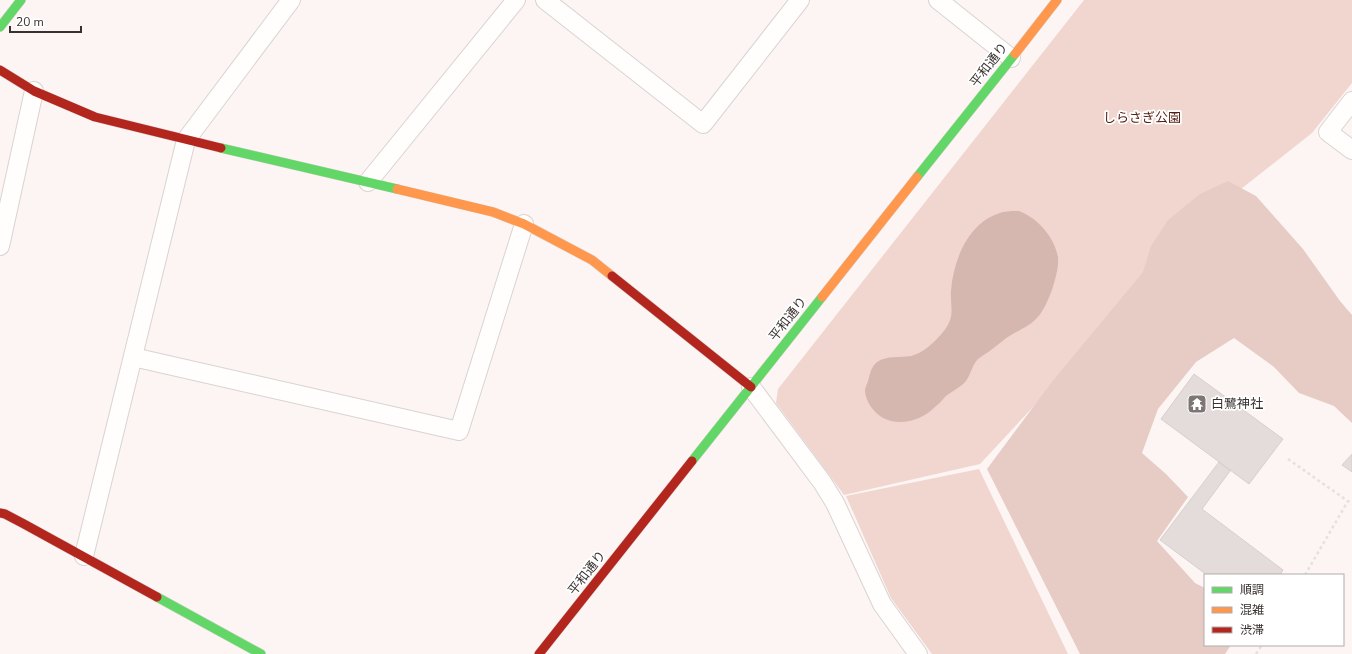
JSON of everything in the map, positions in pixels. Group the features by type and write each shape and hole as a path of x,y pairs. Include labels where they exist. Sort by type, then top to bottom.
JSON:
{"street":[{"path":"0,27 21,0"},
{"path":"84,556 186,140 291,0"},
{"path":"368,182 516,0"},
{"path":"545,0 703,124 800,0"},
{"path":"938,0 1011,58"},
{"name":"平和通り","path":"540,654 1057,0"},
{"path":"0,70 34,92 95,117 186,140 493,212 524,224 592,260 751,387 822,482 835,503 882,604 918,654"},
{"path":"0,246 34,92"},
{"path":"1352,101 1328,132 1352,150"},
{"path":"133,357 459,431 524,224"},
{"path":"0,513 5,514 84,556 261,654"}],"path":[{"path":"1288,459 1352,504"},
{"path":"1306,574 1348,501"}],"green space":[{"name":"しらさぎ公園","path":"1084,0 1352,0 1352,83 1312,133 1222,204 980,464 844,495 776,403 778,389"},
{"path":"979,469 1068,654 932,654 891,598 846,496"}],"shaded area":[{"name":"白鷺神社","path":"1228,181 1256,196 1303,249 1340,301 1352,315 1352,423 1334,406 1299,393 1274,367 1234,338 1196,362 1158,409 1142,453 1166,474 1188,497 1157,541 1195,583 1204,588 1204,646 1230,646 1225,654 1080,654 987,469 1051,383 1143,272 1151,246 1168,220 1200,194"},
{"path":"1019,211 1032,218 1044,229 1053,242 1058,257 1057,270 1052,290 1040,314 1029,325 1008,337 978,359 966,381 946,396 930,412 917,419 903,422 890,421 880,416 873,410 865,394 865,388 873,366 885,358 915,355 936,340 950,321 952,312 952,280 959,257 970,236 986,219 1005,212"}],"building":[{"path":"1194,374 1283,439 1249,484 1161,419"},
{"path":"1352,454 1352,472 1342,465"},
{"path":"1219,462 1230,471 1202,509 1283,570 1281,574 1206,574 1160,540"}],"traffic: fast":[{"path":"0,27 21,0"},
{"path":"917,177 1015,54"},
{"path":"221,148 397,189"},
{"path":"692,461 822,297"},
{"path":"157,597 261,654"}],"traffic: slow":[{"path":"1015,54 1057,0"},
{"path":"822,297 917,177"},
{"path":"397,189 493,212 524,224 592,260 612,276"}],"traffic: jam":[{"path":"0,70 34,91 95,117 221,148"},
{"path":"612,276 751,387"},
{"path":"539,654 692,461"},
{"path":"0,513 24,524 157,597"}],"place":[{"name":"白鷺神社","path":"1197,404"}]}
